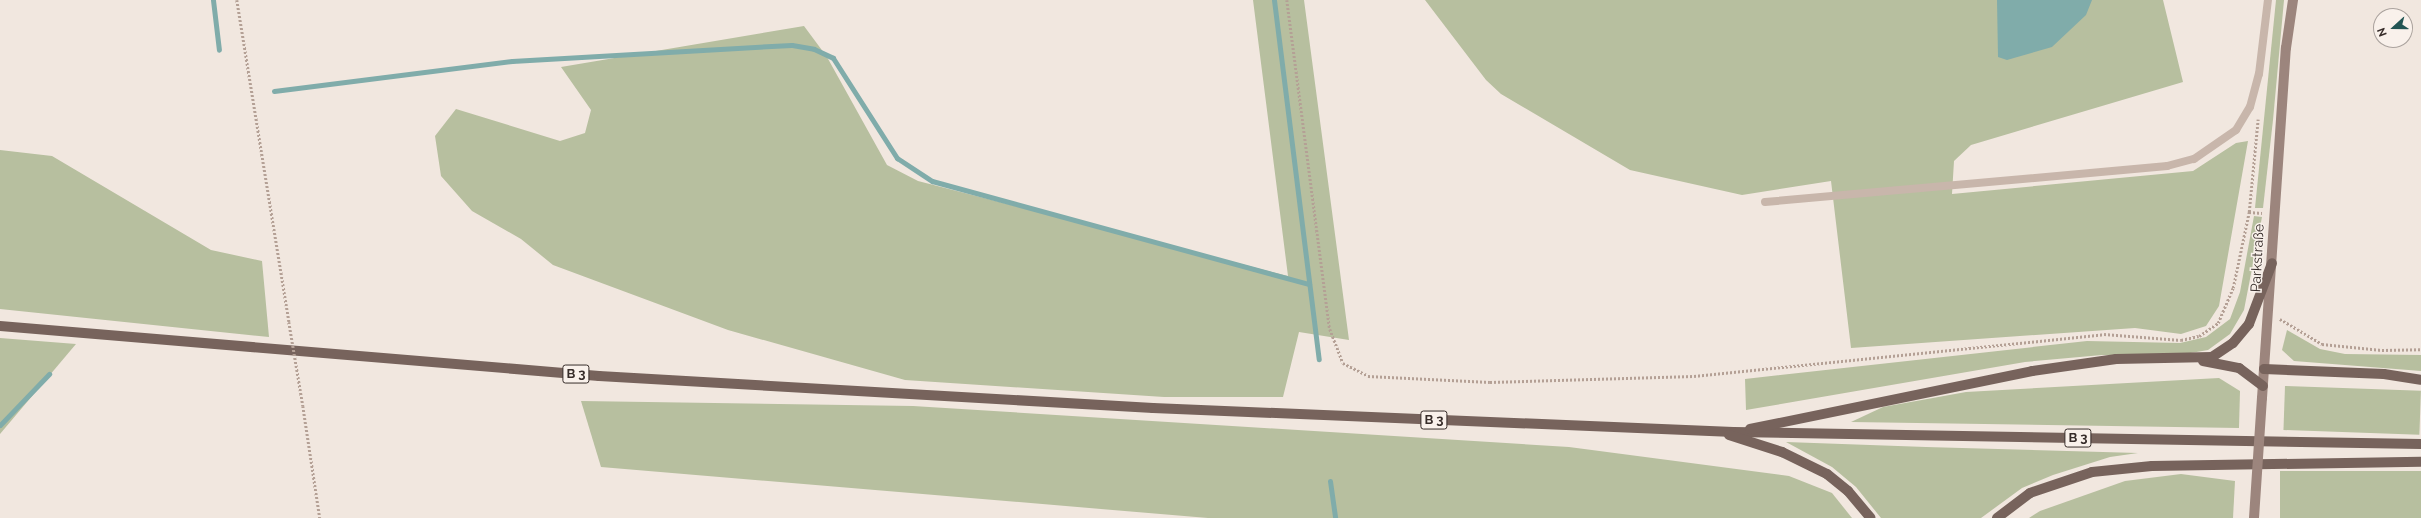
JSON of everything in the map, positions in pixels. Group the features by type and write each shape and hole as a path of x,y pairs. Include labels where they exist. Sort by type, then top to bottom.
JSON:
{"main road":[{"path":"1734,432 1879,399 2032,371 2116,359 2184,360 2212,357 2234,343 2249,324 2272,263"},
{"name":"B 3","path":"0,326 314,354 909,395 1734,432 2421,444"},
{"path":"2184,360 2239,368 2263,386"},
{"path":"2264,369 2384,374 2421,380"},
{"path":"1716,431 1782,452 1827,474 1848,491 1871,518"},
{"path":"1997,518 2030,493 2092,472 2152,466 2421,462"}],"street":[{"name":"Parkstraße","path":"2254,518 2285,64 2293,0"}],"lane":[{"path":"1765,202 2159,166 2194,159 2236,130 2250,107 2259,74 2268,0"}],"path":[{"path":"237,0 320,518"},
{"path":"1287,0 1330,329 1343,363 1368,376 1490,382 1694,376 2104,334 2181,340 2199,336 2218,322 2233,288 2254,174 2258,113"},
{"path":"2281,319 2322,344 2382,350 2421,349"}],"green space":[{"path":"1253,0 1304,0 1349,340 1299,332 1283,397 1164,397 905,380 728,330 553,265 521,239 472,211 441,176 435,136 456,109 560,141 585,133 591,110 561,67 804,26 827,57 887,165 918,181 1288,276"},
{"path":"1425,0 2163,0 2183,82 1971,145 1954,161 1952,194 2193,171 2236,143 2248,141 2219,306 2206,326 2181,334 2135,328 1851,348 1831,181 1742,195 1630,170 1501,94 1486,80"},
{"path":"2276,0 2284,0 2273,120 2263,208 2255,208"},
{"path":"0,150 52,156 211,250 262,261 269,337 0,309"},
{"path":"2254,216 2262,217 2244,310 2230,334 2208,350 2179,355 2102,355 2025,362 1746,410 1745,379 2087,341 2180,343 2206,337 2230,319 2240,292"},
{"path":"2287,330 2320,349 2345,354 2421,355 2421,371 2294,361 2282,350"},
{"path":"0,338 76,344 0,434"},
{"path":"2219,378 2240,391 2239,428 1851,422 1883,407 1966,392"},
{"path":"2285,386 2421,391 2419,435 2283,430"},
{"path":"581,401 913,406 1569,447 1789,476 1832,493 1852,518 1208,518 601,467"},
{"path":"1786,442 2138,453 2110,457 2053,475 2022,488 1981,518 1881,518 1856,487 1832,467"},
{"path":"2280,471 2421,471 2421,518 2280,518"},
{"path":"2181,474 2235,481 2233,518 2029,518 2040,511 2125,481"}],"water":[{"path":"1997,0 2092,0 2086,15 2052,47 2007,60 1998,57"}],"waterway":[{"path":"213,0 219,50"},
{"path":"1274,0 1319,359"},
{"path":"274,91 512,61 792,45 814,49 833,58 897,158 932,181 1309,284"},
{"path":"0,425 49,374"},
{"path":"1330,481 1335,518"}]}
